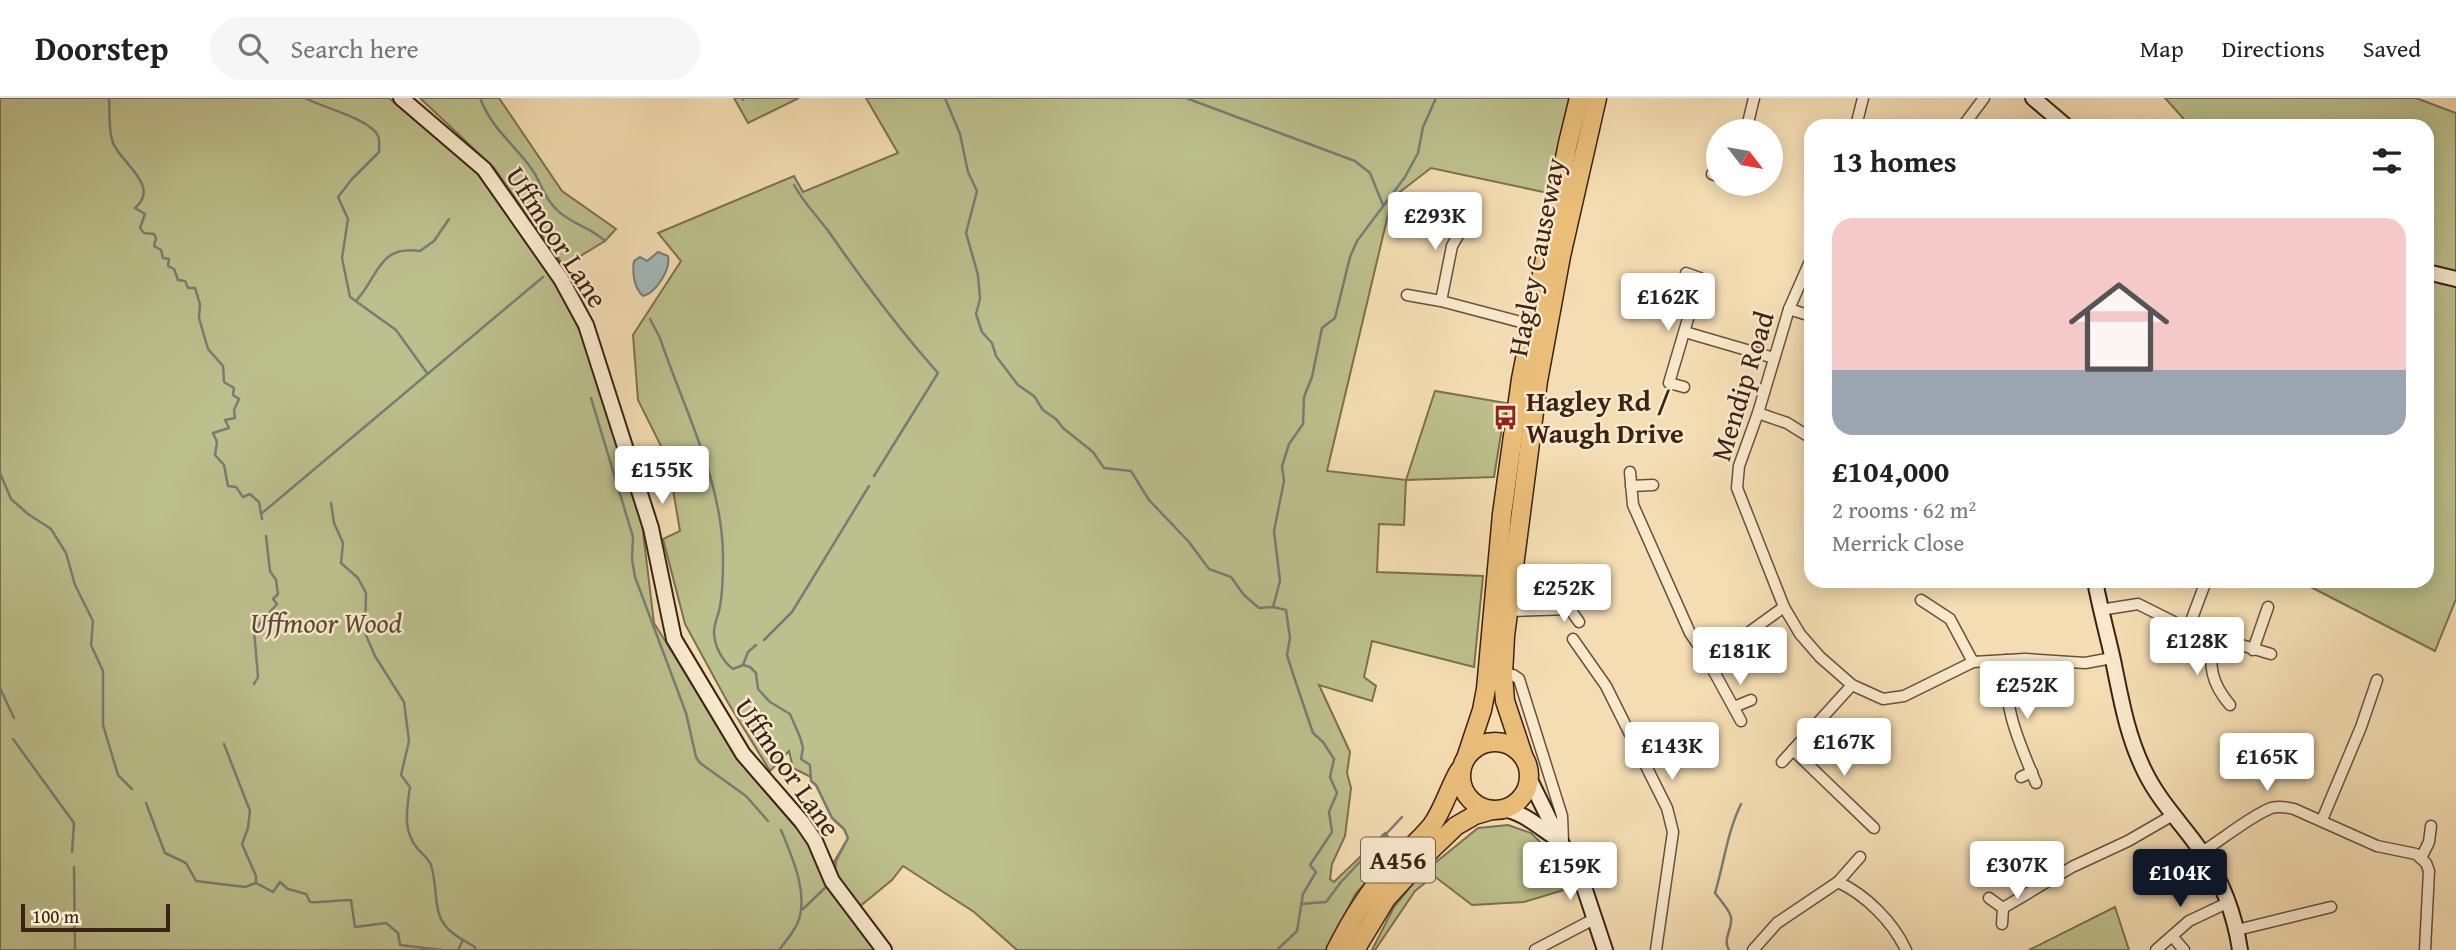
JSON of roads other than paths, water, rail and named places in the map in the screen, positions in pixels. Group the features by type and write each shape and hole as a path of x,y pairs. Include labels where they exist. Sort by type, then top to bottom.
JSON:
{"highway":[{"name":"Hagley Causeway","path":"1463,763 1482,710 1486,689 1502,514 1521,379 1579,98"},
{"name":"Hagley Causeway","path":"1524,758 1505,701 1503,675 1508,611 1538,381 1561,256 1597,98"},
{"path":"1498,809 1476,805 1461,787 1463,763 1478,747 1493,742 1516,749 1524,758 1530,772 1530,780"},
{"name":"A456","path":"1336,950 1364,899 1432,825 1463,763"},
{"name":"A456","path":"1355,950 1386,899 1433,848 1456,826 1475,815 1518,802 1525,795 1530,780"}],"street":[{"name":"Uffmoor Lane","path":"401,98 484,169 573,298 586,326 651,528 674,639 743,754 802,822 815,841 832,881 884,950"},
{"path":"1749,119 1754,98"},
{"path":"1858,119 1863,98"},
{"path":"1968,119 1984,98"},
{"path":"2033,98 2058,119"},
{"path":"1441,301 1452,246 1468,218"},
{"path":"1684,387 1669,383 1700,278 1686,273"},
{"path":"2434,273 2456,278"},
{"name":"Mendip Road","path":"1804,275 1789,309 1739,466 1737,488 1784,607 1806,642 1852,685 1876,697 1894,698 1973,662 2025,659 2085,663 2112,658"},
{"path":"1407,295 1532,324"},
{"path":"1789,309 1804,314"},
{"path":"1685,332 1774,358"},
{"path":"1758,413 1787,423 1804,434"},
{"path":"1630,472 1633,505 1689,633 1703,652 1712,659"},
{"path":"1631,486 1653,485"},
{"path":"1569,584 1570,609 1578,622"},
{"path":"2096,588 2122,709 2132,742 2146,774 2216,874 2237,930 2240,950"},
{"path":"2188,629 2203,588"},
{"path":"1921,600 1950,619 1973,662"},
{"path":"2100,610 2138,604 2188,629 2271,654"},
{"path":"1712,659 1784,607"},
{"path":"2253,650 2267,607"},
{"path":"1508,611 1570,609"},
{"path":"2215,638 2210,667 2218,691 2230,705"},
{"path":"1573,639 1606,686 1667,808 1673,832 1656,950"},
{"path":"1712,659 1712,668 1741,721"},
{"path":"2007,660 2005,680 2013,727 2036,783"},
{"path":"1503,675 1513,675 1519,679 1562,816 1561,843"},
{"path":"2322,820 2377,680"},
{"path":"1782,762 1852,685"},
{"path":"1734,707 1751,700"},
{"path":"1793,750 1874,828"},
{"path":"2021,778 2032,772"},
{"path":"1530,780 1580,875 1605,950"},
{"path":"2203,852 2273,807 2294,809 2377,846 2416,854 2426,863 2429,871 2425,950"},
{"path":"1498,809 1513,810 1526,817 1561,843"},
{"path":"2003,908 2071,867 2128,841 2174,815"},
{"path":"2421,858 2429,842 2431,826"},
{"path":"1754,950 1777,923 1838,883 1860,857"},
{"path":"1838,883 1849,887 1877,910 1901,938 1906,950"},
{"path":"1989,898 2003,908"},
{"path":"2156,950 2189,921 2227,903"},
{"path":"2237,930 2332,907"},
{"path":"2002,924 2003,908"},
{"path":"1535,950 1594,919"},
{"path":"2172,936 2184,950"}],"water":[{"path":"658,252 668,256 665,274 653,290 643,296 634,280 634,261 640,257 647,261"}],"waterway":[{"path":"109,98 111,138 117,151 142,183 144,191 142,200 135,208 145,214 140,228 144,233 154,234 154,246 161,250 163,258 169,259 168,266 174,269 178,280 185,281 188,288 195,288 200,304 199,318 208,349 223,366 224,382 234,388 233,395 239,399 234,410 235,418 225,420 229,428 213,433 217,442 215,455 224,465 228,486 236,487 243,497 250,494 259,502 262,519"},
{"path":"305,98 357,119 374,130 378,136 379,152 338,197 348,219 342,258 350,297 396,330 427,373"},
{"path":"480,98 496,127 524,159 551,203 562,214 605,241"},
{"path":"945,98 960,134 968,172 977,191 966,233 978,275 980,299 976,314 982,332 992,343 996,356 1018,385 1034,396 1043,410 1093,452 1104,468 1131,471 1149,500 1189,542 1209,569 1231,577 1244,595 1259,608 1286,610 1290,638 1287,655 1313,733 1323,742 1334,759 1330,777 1337,793 1329,812 1332,832 1310,865 1316,872 1303,894 1297,931 1277,950"},
{"path":"1186,98 1355,161 1370,173 1383,205"},
{"path":"1273,607 1280,581 1274,531 1284,481 1282,466 1289,444 1303,424 1304,397 1312,377 1322,328 1335,318 1350,257 1357,241 1405,177 1418,153 1423,127 1436,98"},
{"path":"794,185 881,304 938,373 874,476"},
{"path":"356,301 387,258 406,250 420,251 434,241 449,219"},
{"path":"261,514 543,277"},
{"path":"650,319 660,338 700,446 717,501 723,558 721,600 714,629 717,647 725,662 733,669 743,665 750,667 756,673 758,689 770,702 790,714 803,748 801,759 810,765 811,781 816,785 832,818 844,829 848,838 836,861 835,872"},
{"path":"591,398 633,537 635,577 686,713 696,757 700,763 746,796 768,821"},
{"path":"0,473 11,499 51,529 66,553 75,585 93,621 91,645 103,671 103,725 118,775 132,789"},
{"path":"764,640 792,612 869,486"},
{"path":"331,503 334,523 343,543 341,563 358,578 366,593 365,633 375,656 404,702 409,741 401,775 410,787 407,820 410,835 431,865 437,907 444,924 463,940"},
{"path":"254,684 258,677 254,630 277,604 273,599 278,594 276,580 270,571 266,536"},
{"path":"743,665 748,652 756,645"},
{"path":"0,688 14,718"},
{"path":"13,739 74,823 72,852"},
{"path":"224,744 250,811 242,844 256,882"},
{"path":"146,803 165,853 186,863 196,881 245,887 256,883 273,892 280,882 288,889 306,894 310,902 351,900 355,927 386,923 398,933 400,945 442,950"},
{"path":"1729,950 1727,942 1731,917 1715,893 1729,837 1741,804"},
{"path":"1301,904 1326,902 1341,882 1402,817"},
{"path":"779,950 798,922 802,899 798,875 781,830"},
{"path":"74,867 75,950"},
{"path":"803,909 828,885"},
{"path":"458,950 463,940 475,947 475,950"}],"place":[{"name":"Hagley Rd / Waugh Drive","path":"1506,417"}],"park label":[{"name":"Uffmoor Wood","path":"326,623"}]}
